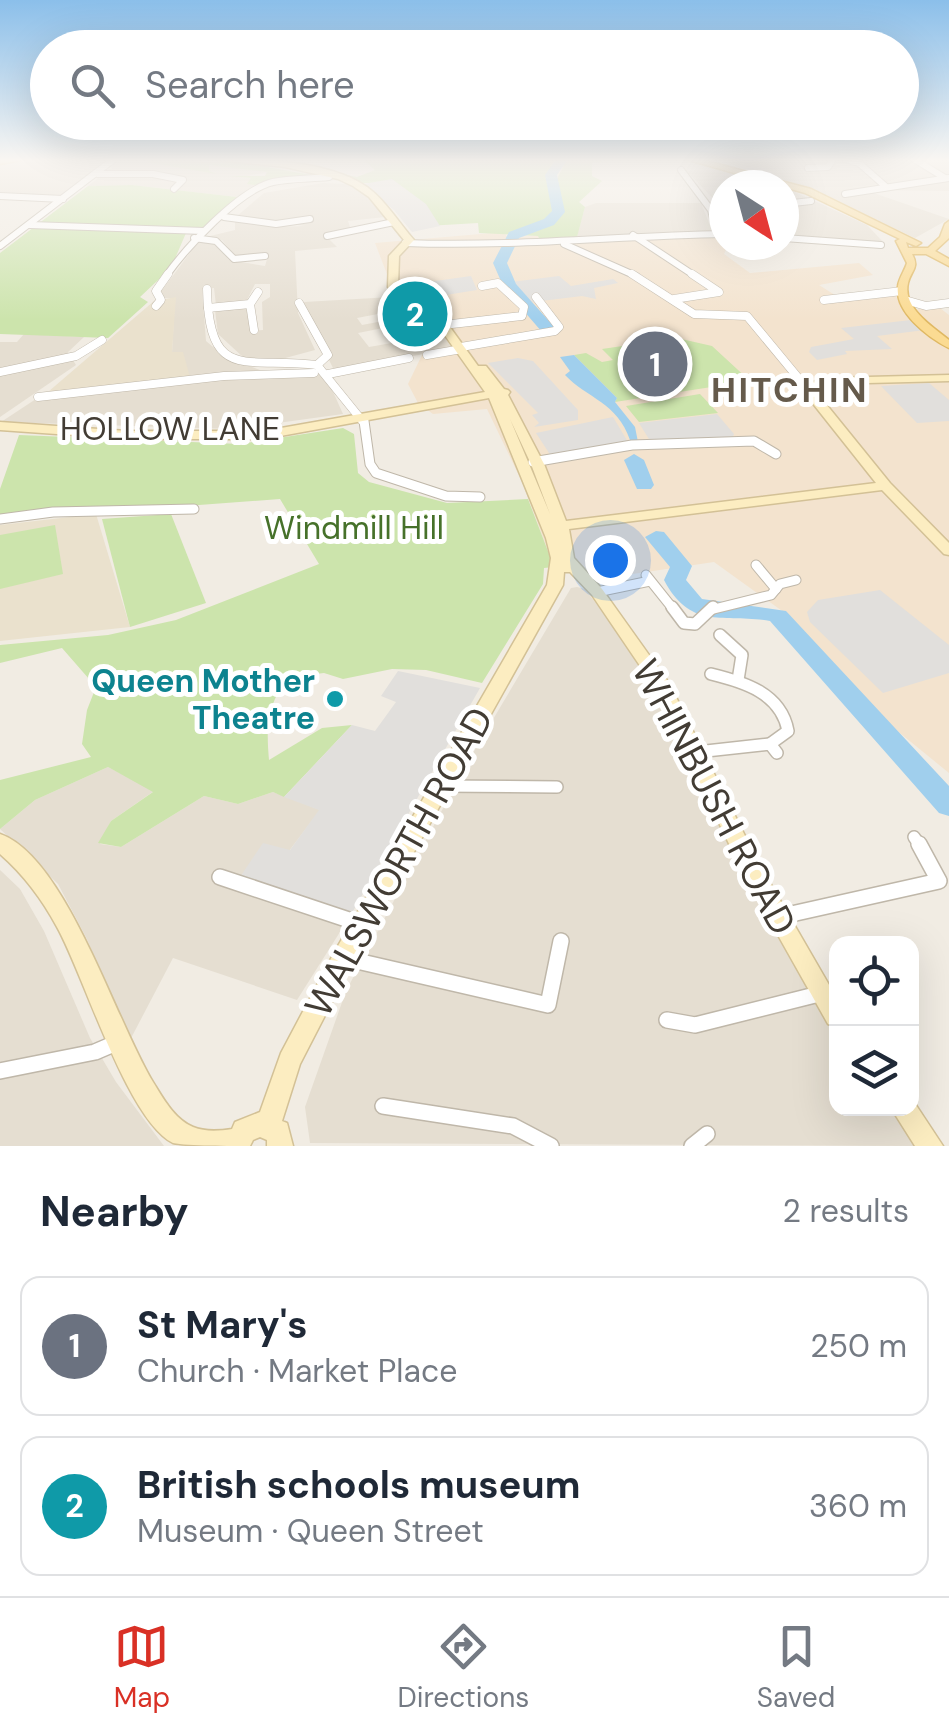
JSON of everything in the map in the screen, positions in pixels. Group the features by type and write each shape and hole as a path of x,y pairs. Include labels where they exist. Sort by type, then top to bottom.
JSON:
{"main road":[{"path":"850,212 949,263"},
{"path":"916,246 940,242 949,224"},
{"path":"916,246 914,268 904,295 918,320 949,345"}],"street":[{"path":"0,246 46,212"},
{"path":"156,306 161,300 156,291 194,238 229,212"},
{"path":"387,212 401,241 393,287 443,324 498,393 554,527 885,486"},
{"path":"224,217 276,224 310,220"},
{"path":"327,236 394,222"},
{"path":"30,225 204,231"},
{"path":"401,241 515,246 633,235 709,234"},
{"path":"633,235 700,276 717,294 674,299"},
{"path":"194,238 216,241 234,260 262,260"},
{"path":"799,239 881,245"},
{"path":"557,242 602,256 694,314 744,314 885,486 949,551"},
{"path":"443,324 522,316 524,307 498,284 482,286"},
{"path":"207,289 210,338 226,352 265,369"},
{"path":"254,330 250,304 258,292"},
{"path":"824,300 904,295 926,306 949,304"},
{"path":"427,355 556,331 559,327 536,297"},
{"path":"299,303 328,356 316,369"},
{"path":"208,308 250,304"},
{"path":"0,372 76,356 102,340"},
{"path":"328,374 409,358"},
{"path":"38,396 265,369 316,369 328,374 363,418 376,472 446,496 480,497"},
{"path":"805,386 949,378"},
{"name":"HOLLOW LANE","path":"4,429 127,435 264,435 498,393"},
{"path":"529,463 632,446 754,442 764,443 776,454"},
{"path":"0,519 53,512 194,510"},
{"name":"WALSWORTH ROAD","path":"544,605 560,586 568,561 554,527"},
{"name":"WALSWORTH ROAD","path":"274,1135 289,1061 361,924 554,585 558,558 554,527"},
{"name":"WHINBUSH ROAD","path":"568,561 661,683 777,917 829,1008"},
{"path":"756,566 776,590"},
{"path":"560,586 591,587 648,578 684,623 695,624 711,610 771,596 780,584 796,580"},
{"path":"720,635 742,656 738,680"},
{"path":"697,752 774,749 788,722 769,699 738,680 711,674"},
{"path":"438,786 556,787"},
{"path":"777,917 939,881 937,870 914,837"},
{"path":"0,842 22,858 48,895 116,1043 171,1139 216,1145 237,1143 252,1126 274,1135"},
{"path":"220,877 361,924"},
{"path":"343,958 548,1005 560,941"},
{"path":"668,1020 695,1025 819,994"},
{"path":"0,1071 96,1052 116,1043"},
{"path":"383,1106 514,1126 551,1146"},
{"path":"909,1116 930,1146"},
{"path":"692,1146 707,1134"}],"shaded area":[{"path":"241,212 381,212 385,217 348,221 351,230 323,233 337,247 295,251 298,313 315,350 278,360 244,358 218,334 215,310 246,308 251,331 263,330 262,302 270,297 270,284 255,284 246,302 216,305 214,288 202,289 206,341 225,357 260,370 190,377 172,353 175,298 163,298 160,293 198,242 216,244 229,260 265,266 268,256 235,256 222,240 206,237 235,230 235,219 272,227 305,226 236,217"},
{"path":"396,212 431,212 440,226 412,232"},
{"path":"583,212 705,212 709,233 577,236"},
{"path":"799,212 840,212 867,225 884,243 799,238"},
{"path":"860,212 930,212 949,219 915,238"},
{"path":"504,232 507,237 538,236 542,242 577,237 709,235 709,260 732,260 750,273 859,263 873,275 819,285 838,297 891,290 906,310 940,308 949,315 949,773 857,698 785,613 714,562 592,580 554,567 522,482 487,409 433,414 418,403 408,384 422,355 458,347 397,300 375,243"},
{"path":"471,276 477,290 415,300 406,291 407,285"},
{"path":"559,276 571,286 613,279 618,283 594,288 596,299 582,296 533,302 511,282"},
{"path":"176,297 172,352 183,352 190,377 48,392 154,301"},
{"path":"392,297 409,308 357,318 362,325 383,321 388,327 358,333 369,347 443,334 452,349 334,370 305,312 304,302"},
{"path":"911,320 925,330 877,336 892,349 845,351 847,354 817,360 809,352 811,347 854,339 841,328"},
{"path":"24,334 84,337 68,352 76,365 0,417 0,342 17,342"},
{"path":"518,358 533,361 578,410 578,420 534,427 539,423 532,415 538,413 488,363"},
{"path":"287,374 325,374 343,414 234,429 1,422 39,397"},
{"path":"929,383 949,400 949,421 917,423 881,386"},
{"path":"717,414 734,434 732,439 652,444 639,423"},
{"path":"613,417 628,442 551,456 536,433"},
{"path":"96,514 130,627 0,641 0,525"},
{"path":"571,588 585,589 626,643 667,711 780,936 829,1016 829,1116 897,1116 919,1146 310,1143 305,1107 346,991 467,763"},
{"path":"880,590 949,645 949,673 883,693 810,622 807,612 818,600"},
{"path":"398,671 480,688 352,913 240,877 263,843 290,850 319,810 284,797 352,725 375,731 396,702 381,696"},
{"path":"108,767 154,791 111,821 100,844 121,847 204,796 238,804 273,792 320,810 289,851 241,877 352,913 297,1000 173,958 129,1042 87,939 58,884 0,829 35,800"},
{"path":"0,870 20,889 44,931 90,1038 116,1082 164,1146 0,1146"}],"green space":[{"path":"53,212 222,212 208,227 186,233 171,268 140,297 148,302 108,338 0,334 0,253"},
{"path":"413,212 584,212 577,237 541,242 538,236 479,233 478,223 427,226"},
{"path":"677,338 712,346 750,381 615,402 617,398 574,355 586,353 602,362 613,360 602,349"},
{"path":"700,394 718,413 639,422 626,406"},
{"name":"Windmill Hill","path":"343,428 354,434 358,473 369,482 447,503 528,499 554,567 544,568 543,584 482,683 426,670 392,669 343,679 324,673 289,677 270,716 269,760 322,728 352,725 284,797 273,792 238,804 204,796 121,847 98,843 111,821 153,792 108,767 35,800 0,829 0,780 91,757 82,744 87,710 96,687 62,648 0,663 0,645 108,635 176,620 319,564 280,499 132,510 52,508 0,515 0,489 19,435 240,444"},
{"path":"171,514 206,603 130,627 102,519"},
{"path":"55,525 63,574 0,589 0,535"}],"water":[{"path":"574,355 617,398 615,402 635,427 638,442 630,440 610,409 565,375 570,371 560,357"}],"waterway":[{"path":"548,329 509,285 500,263 514,235 549,222 559,212"},
{"path":"634,460 644,485"},
{"path":"656,537 681,566 675,580 683,595 694,604 720,612 778,616 949,805"}],"place":[{"name":"British schools museum","path":"415,314"},
{"name":"St Mary's","path":"655,364"},
{"name":"Queen Mother Theatre","path":"335,699"}],"district":[{"name":"HITCHIN","path":"790,390"}]}
